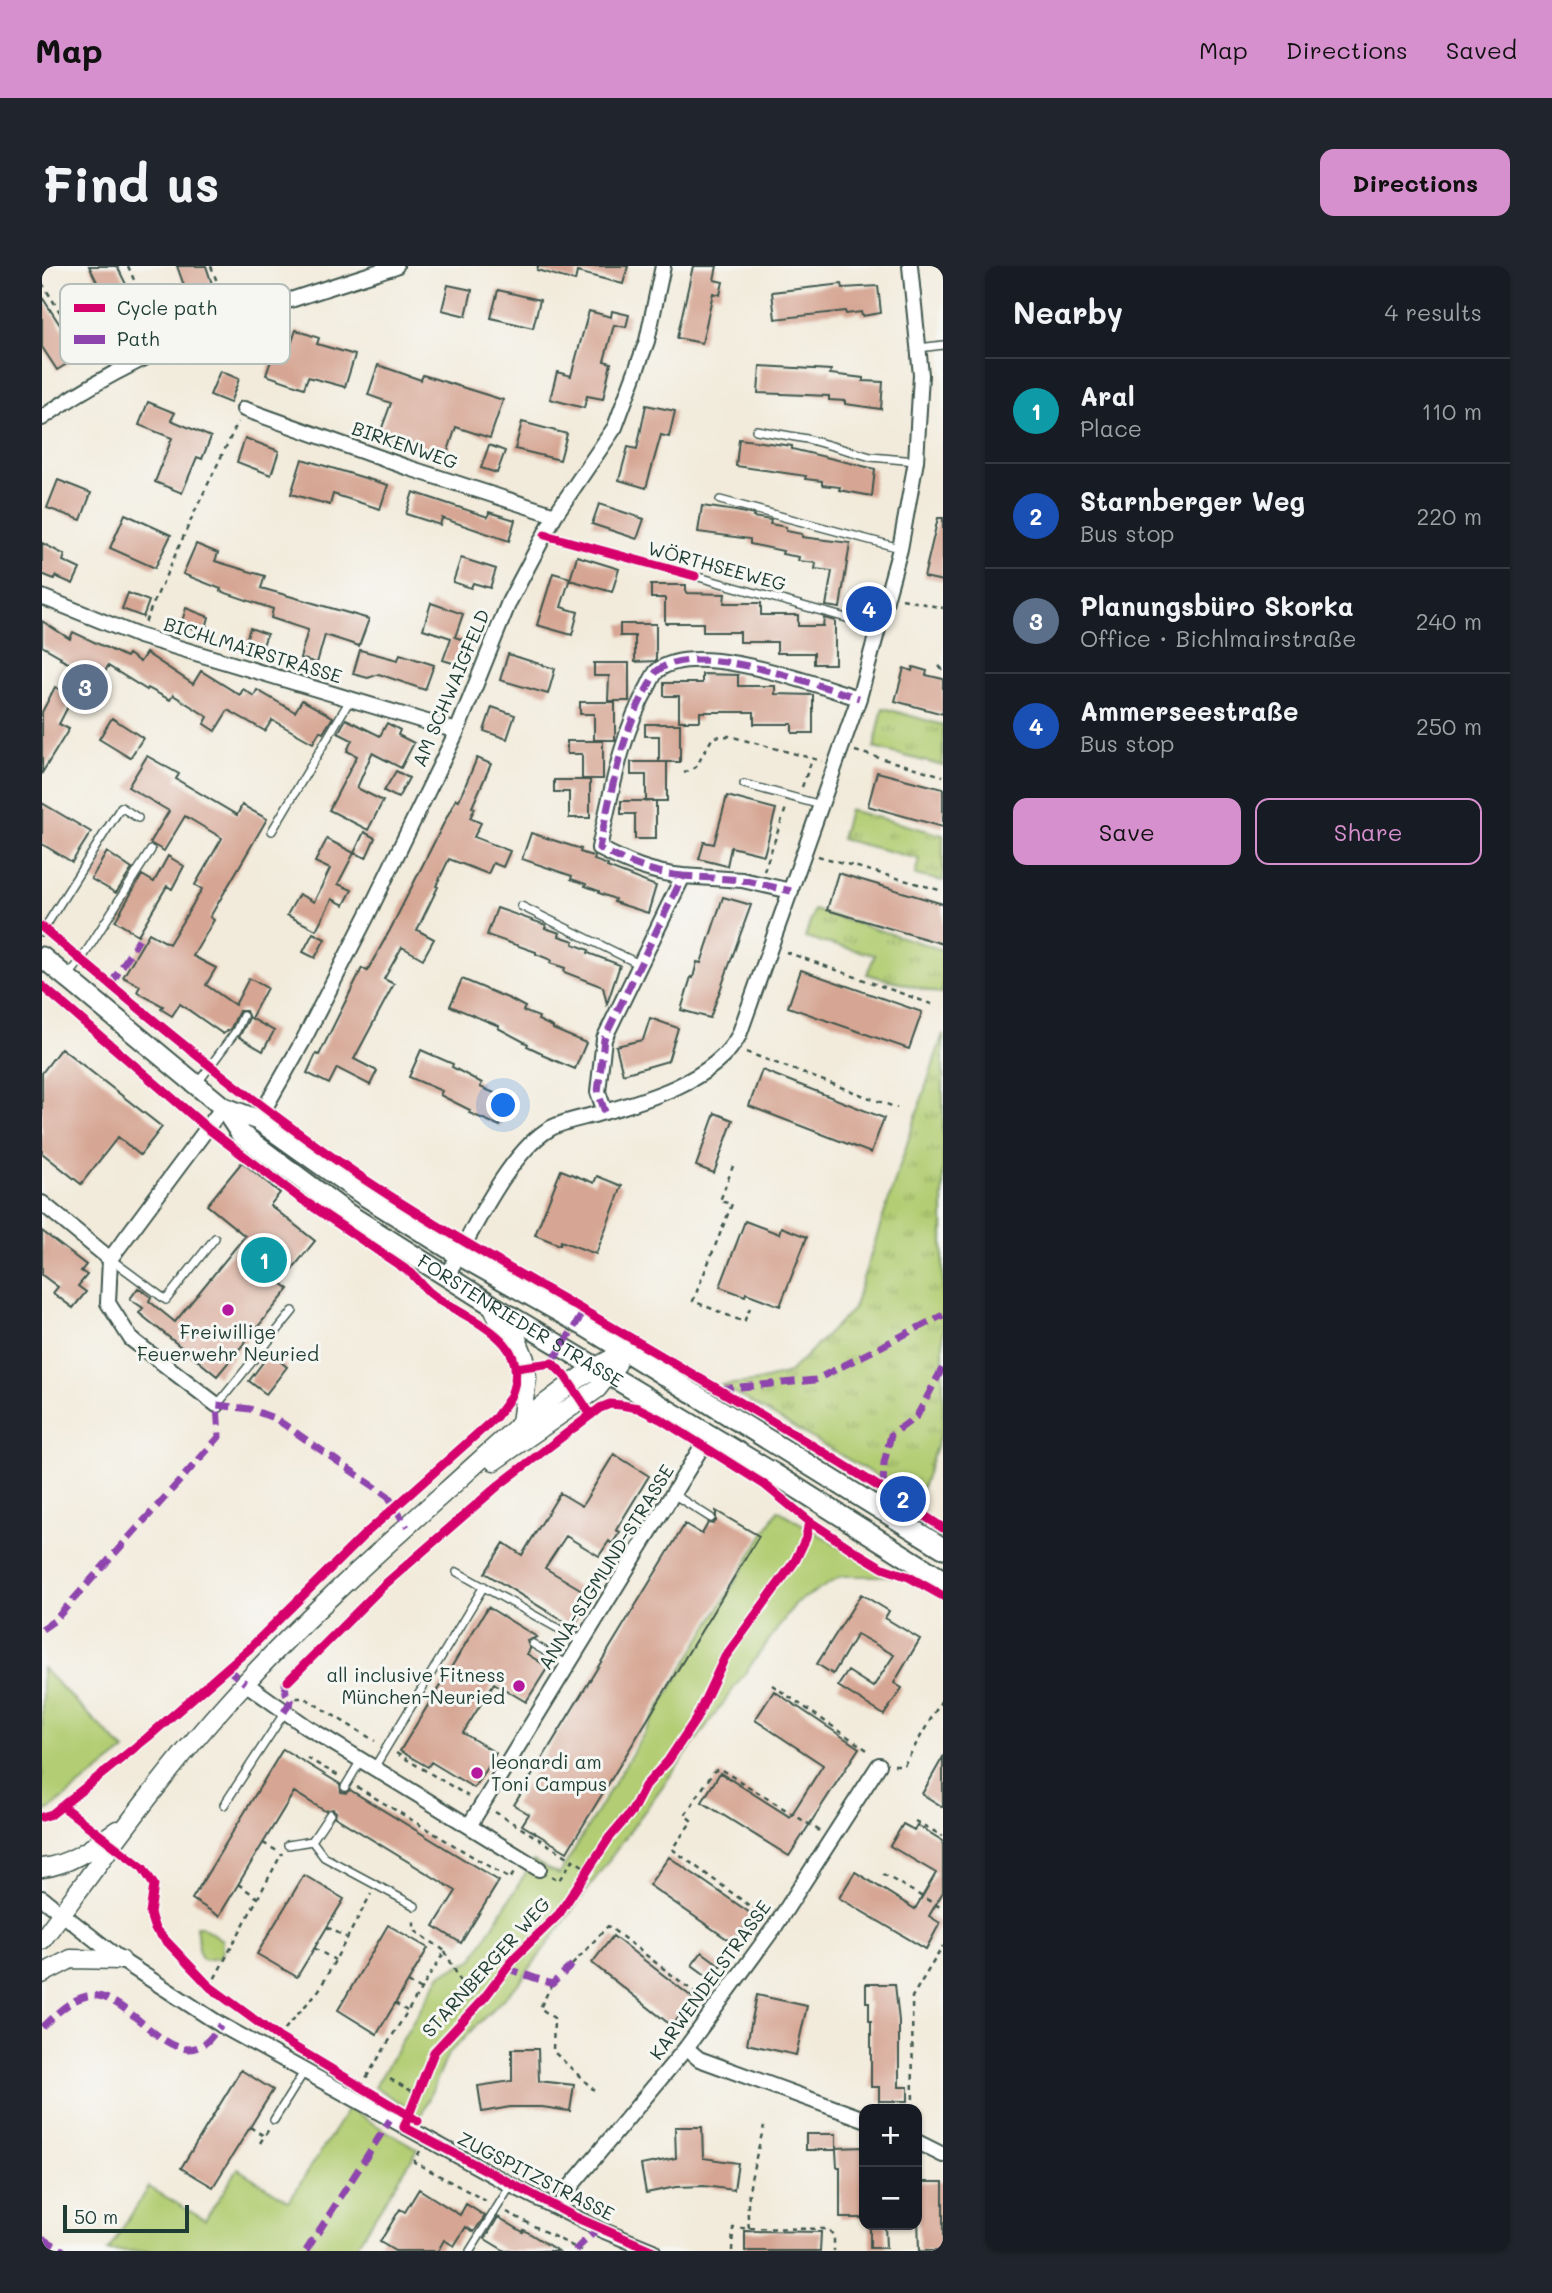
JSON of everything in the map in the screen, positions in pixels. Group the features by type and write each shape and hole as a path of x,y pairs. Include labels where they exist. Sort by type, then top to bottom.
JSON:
{"main road":[{"name":"FORSTENRIEDER STRASSE","path":"42,957 223,1107 241,1134 348,1214 943,1580"},
{"name":"FORSTENRIEDER STRASSE","path":"223,1107 258,1120 362,1194 459,1255 624,1352 943,1548"}],"street":[{"path":"290,302 396,266"},
{"name":"AM SCHWAIGFELD","path":"258,1120 350,950 457,731 509,602 555,515 615,427 647,341 663,266"},
{"path":"447,1276 501,1182 527,1146 552,1127 605,1112 701,1074 733,1047 859,698 900,549 916,461 921,375 910,266"},
{"path":"42,418 63,403 133,364"},
{"name":"BIRKENWEG","path":"244,410 555,515"},
{"name":"BICHLMAIRSTRASSE","path":"42,597 139,636 457,731"},
{"path":"791,891 742,880 658,874 599,848 617,769 639,702 657,671 684,660 743,663 859,698"},
{"path":"605,1112 598,1092 604,1039 683,876"},
{"path":"218,1405 131,1339 108,1303 110,1259 223,1107"},
{"path":"42,1203 110,1259"},
{"path":"492,1305 499,1321 517,1339 525,1359 527,1378 521,1423"},
{"path":"42,1940 129,1822 245,1683 324,1603 521,1423 602,1371 624,1352"},
{"path":"435,1502 597,1389 602,1371"},
{"name":"ANNA-SIGMUND-STRASSE","path":"469,1826 709,1435"},
{"path":"245,1683 288,1707 367,1764 539,1869"},
{"name":"KARWENDELSTRASSE","path":"559,2208 571,2186 686,2048 775,1925 879,1765"},
{"path":"42,1867 57,1866 72,1860 129,1822"},
{"name":"ZUGSPITZSTRASSE","path":"42,1898 121,1960 221,2025 511,2185 597,2228 653,2251"},
{"path":"42,1975 71,1959 121,1960"},
{"path":"686,2048 699,2059 859,2117"},
{"path":"922,2144 943,2155"}],"lane":[{"path":"919,348 943,345"},
{"path":"756,430 807,439 871,457 916,461"},
{"path":"720,500 900,549"},
{"name":"WÖRTHSEEWEG","path":"695,576 880,627"},
{"path":"272,831 350,699"},
{"path":"744,784 821,805"},
{"path":"42,932 121,807 138,818"},
{"path":"66,978 81,960 151,850"},
{"path":"521,906 639,964"},
{"path":"196,1085 236,1031 243,1016"},
{"path":"110,1259 166,1300 215,1238"},
{"path":"218,1405 293,1311"},
{"path":"673,1494 711,1518"},
{"path":"457,1572 582,1642"},
{"path":"347,1784 386,1747 484,1586"},
{"path":"533,1644 568,1665"},
{"path":"224,1805 288,1707"},
{"path":"288,1845 312,1841 330,1814"},
{"path":"312,1841 324,1857 415,1906"},
{"path":"274,2120 304,2072"},
{"path":"470,2251 511,2185"}],"path":[{"path":"128,266 136,284"},
{"path":"211,266 218,284"},
{"path":"42,283 60,312"},
{"path":"139,636 194,511 244,410"},
{"path":"888,596 943,608"},
{"path":"939,666 943,670"},
{"path":"684,773 696,767 713,737 729,736 835,765"},
{"path":"841,747 943,776"},
{"path":"760,884 786,808 798,799 812,759"},
{"path":"805,851 943,891"},
{"path":"771,947 934,1005"},
{"path":"733,1047 897,1108"},
{"path":"733,1166 720,1200 732,1205 693,1301 744,1322 750,1308"},
{"path":"772,1685 875,1755 879,1765 904,1765 943,1698"},
{"path":"288,1707 305,1698 573,1860 590,1866 581,1880"},
{"path":"307,1758 510,1879 522,1859"},
{"path":"775,1925 672,1849 692,1821 685,1815 692,1804 714,1771 720,1769 832,1838"},
{"path":"915,1821 943,1836"},
{"path":"263,1843 282,1854"},
{"path":"210,1987 288,1845"},
{"path":"539,1869 559,1881 573,1860"},
{"path":"883,1874 942,1907"},
{"path":"238,1884 258,1898"},
{"path":"278,2037 319,1990 376,1886"},
{"path":"415,1906 414,1930 445,1951 473,2009"},
{"path":"572,1965 608,1926 715,2008"},
{"path":"327,1927 346,1938"},
{"path":"913,2104 912,1997 943,1946"},
{"path":"314,1948 335,1960"},
{"path":"360,2086 445,1951"},
{"path":"408,1982 421,1989"},
{"path":"552,1984 540,2008 554,2018 553,2050 594,2090"},
{"path":"395,2003 408,2011"},
{"path":"390,2079 418,2090 404,2127"},
{"path":"260,2143 274,2120"},
{"path":"749,2228 749,2191 764,2126"},
{"path":"250,2127 264,2136"},
{"path":"421,2149 414,2162 582,2251"},
{"path":"732,2251 733,2228 828,2229 834,2236 834,2251"}],"green space":[{"path":"883,708 943,725 943,766 874,748"},
{"path":"849,810 943,835 943,881 915,875 919,859 841,839"},
{"path":"814,910 943,950 941,994 867,974 875,955 805,938"},
{"path":"943,1034 943,1426 918,1500 721,1385 754,1382 789,1373 853,1309"},
{"path":"778,1510 889,1576 842,1576 796,1603 520,1982 448,2054 421,2116 375,2087 441,1974 472,1960 533,1861 559,1875"},
{"path":"42,1668 125,1751 50,1809 42,1812"},
{"path":"196,1926 201,1926 222,1940 219,1958 204,1960 200,1955"},
{"path":"348,2109 418,2149 353,2251 108,2251 149,2187 205,2220 238,2169 289,2201"}],"building":[{"path":"89,266 117,266 126,284 98,284"},
{"path":"177,266 206,266 212,284 183,284"},
{"path":"538,266 628,266 623,284 577,272 575,281 537,270"},
{"path":"693,266 717,266 714,280 723,282 720,295 713,293 702,343 677,338"},
{"path":"842,284 843,288 878,286 881,313 862,316 861,312 846,314 845,311 775,319 772,292"},
{"path":"448,285 472,290 466,316 442,310"},
{"path":"498,290 540,300 533,328 491,318"},
{"path":"42,297 60,325 60,364 67,364 57,370 42,347"},
{"path":"589,311 611,317 612,311 629,315 626,327 614,325 604,361 611,363 603,399 587,396 584,408 550,399 557,372 571,376"},
{"path":"296,330 319,338 317,344 355,355 345,387 308,377 304,388 266,375 270,364 290,364 290,347"},
{"path":"378,365 421,380 423,375 503,400 490,438 456,427 446,457 379,436 391,403 368,395"},
{"path":"760,366 831,370 830,374 883,382 881,409 829,400 829,396 758,393"},
{"path":"220,371 239,379 230,403 210,395"},
{"path":"148,402 175,413 171,420 211,437 202,459 197,457 182,493 155,482 172,438 139,425"},
{"path":"646,405 675,411 669,437 661,435 646,488 619,480 628,447 637,449"},
{"path":"522,422 567,434 560,460 515,449"},
{"path":"245,438 279,451 271,475 237,462"},
{"path":"739,439 792,446 792,449 875,469 872,496 822,485 822,481 805,479 806,476 736,466"},
{"path":"489,445 505,451 497,473 481,468"},
{"path":"302,459 388,485 380,509 333,494 330,505 291,494"},
{"path":"58,480 91,493 81,520 47,508"},
{"path":"413,492 488,517 489,512 515,520 509,541 442,518 440,525 406,514"},
{"path":"599,504 644,519 637,539 592,524"},
{"path":"702,506 771,520 770,524 786,527 786,531 802,534 802,537 850,543 840,608 826,606 832,571 815,569 816,563 798,561 799,557 782,554 783,551 750,544 750,539 698,532"},
{"path":"125,514 171,535 155,568 110,548"},
{"path":"938,518 943,518 943,581 924,577"},
{"path":"42,543 65,555 63,561 80,569 73,584 42,574"},
{"path":"196,544 218,553 215,561 265,576 261,588 369,619 359,646 325,635 317,663 300,658 308,630 271,618 273,609 220,591 221,589 183,574"},
{"path":"577,556 619,569 612,592 570,580"},
{"path":"461,558 496,569 490,588 473,583 471,588 453,582"},
{"path":"553,573 570,578 561,607 578,612 572,635 537,625"},
{"path":"651,585 686,585 686,593 725,594 724,603 761,603 761,615 798,615 798,626 823,626 824,618 835,621 835,664 814,664 814,653 777,653 777,642 740,642 740,632 703,632 703,623 665,623 665,598 651,598"},
{"path":"128,593 149,601 143,617 122,609"},
{"path":"431,603 463,614 455,637 467,641 459,665 443,660 451,638 423,629"},
{"path":"186,608 209,617 205,632 181,625"},
{"path":"42,621 70,639 73,632 126,657 128,654 140,662 146,653 193,684 201,671 240,695 243,689 254,696 257,690 295,712 302,700 333,717 313,743 272,720 265,731 228,710 215,731 204,724 208,717 173,695 170,700 148,688 147,690 108,666 90,700 72,692 83,670 60,659 61,657 42,646"},
{"path":"620,624 656,624 656,661 635,662 635,636 620,636"},
{"path":"250,628 267,634 262,648 245,643"},
{"path":"360,650 398,660 400,654 434,665 425,690 379,674 368,678 353,674"},
{"path":"508,654 555,669 548,694 500,680"},
{"path":"594,663 629,663 629,701 608,701 609,676 594,676"},
{"path":"913,667 927,671 926,675 943,679 943,714 895,701 904,668 912,671"},
{"path":"702,674 738,675 738,686 775,686 775,694 813,695 813,733 792,733 792,724 754,724 754,712 700,712 700,721 679,721 679,696 664,696 664,683 702,683"},
{"path":"55,687 73,697 59,724 69,729 42,773 42,712"},
{"path":"580,702 615,702 615,740 594,740 594,714 580,714"},
{"path":"492,707 515,715 507,739 484,731"},
{"path":"112,718 143,738 130,758 99,739"},
{"path":"346,719 380,736 387,723 400,730 398,735 414,743 401,768 372,753 357,788 383,801 368,830 329,810 357,756 347,751 352,740 338,733"},
{"path":"645,724 680,724 680,762 659,762 659,736 645,736"},
{"path":"567,741 603,741 603,779 582,779 582,754 567,754"},
{"path":"147,756 179,774 176,779 237,815 242,805 267,819 210,917 214,920 193,956 216,968 206,985 235,1005 249,978 267,988 251,1018 274,1031 263,1051 239,1037 249,1018 246,1011 239,1011 231,1028 223,1034 180,1004 172,1016 161,1009 163,1006 137,992 140,986 123,977 149,933 169,944 202,889 195,885 222,838 185,816 164,851 150,843 169,811 128,787"},
{"path":"477,758 491,764 472,807 475,808 470,818 481,823 474,837 510,851 503,867 493,863 488,874 449,859 417,930 434,939 423,959 402,947 384,979 394,984 354,1059 377,1071 370,1085 337,1068 329,1084 307,1073 316,1054 319,1055 362,968 367,971 390,930 456,799 459,800"},
{"path":"631,762 667,762 667,801 646,801 646,775 631,775"},
{"path":"396,771 409,778 398,798 384,791"},
{"path":"877,772 943,789 943,827 868,806"},
{"path":"554,780 590,780 590,818 569,818 569,792 554,792"},
{"path":"727,796 776,809 764,855 731,847 727,866 699,859 704,842 714,844"},
{"path":"621,801 656,801 656,839 635,839 635,814 621,814"},
{"path":"42,803 91,832 72,862 42,844"},
{"path":"364,832 375,838 366,858 354,853"},
{"path":"531,833 581,849 580,852 595,857 594,860 608,865 607,867 656,886 648,913 614,902 615,899 571,879 572,876 522,859"},
{"path":"327,839 354,853 338,884 352,890 344,905 332,899 316,930 287,915 299,894 314,902 330,869 315,862"},
{"path":"107,852 132,869 116,893 91,879"},
{"path":"168,856 184,866 172,889 167,886 138,935 115,921 142,875 154,882"},
{"path":"838,873 943,904 943,944 827,910"},
{"path":"723,897 751,905 710,1018 681,1010 697,962 701,963"},
{"path":"497,908 546,925 545,928 560,933 559,936 589,950 588,953 620,965 607,1004 603,987 564,972 565,968 550,963 551,960 536,952 487,935"},
{"path":"313,933 325,939 315,958 303,952"},
{"path":"801,970 922,1012 909,1049 788,1007"},
{"path":"462,979 510,999 525,1007 523,1011 539,1017 538,1020 553,1029 586,1043 575,1069 542,1055 498,1028 499,1026 450,1006"},
{"path":"650,1018 678,1028 668,1061 623,1074 616,1046 643,1040"},
{"path":"61,1048 162,1127 140,1155 118,1137 81,1184 42,1153 42,1073"},
{"path":"421,1050 453,1064 452,1067 482,1083 480,1087 511,1100 500,1126 469,1113 470,1110 440,1095 442,1091 409,1077"},
{"path":"762,1070 884,1118 871,1153 749,1106"},
{"path":"715,1113 733,1120 714,1173 696,1166"},
{"path":"242,1162 280,1193 270,1205 315,1241 281,1283 289,1289 217,1376 139,1313 143,1308 130,1299 138,1288 151,1297 149,1301 175,1322 245,1236 207,1205"},
{"path":"561,1170 594,1183 597,1176 622,1186 596,1254 561,1241 560,1245 535,1235"},
{"path":"745,1221 779,1234 781,1227 807,1237 780,1306 746,1293 745,1296 720,1287"},
{"path":"42,1231 86,1265 81,1271 87,1275 78,1286 86,1292 73,1308 53,1293 58,1287 42,1275"},
{"path":"270,1353 287,1367 266,1394 249,1381"},
{"path":"614,1454 649,1476 616,1530 620,1532 612,1544 609,1541 599,1556 566,1536 545,1568 592,1596 573,1627 485,1573 504,1543 522,1555 560,1493 582,1506"},
{"path":"716,1511 759,1536 567,1852 522,1825 529,1814 514,1805 685,1524 702,1534 708,1523 713,1524 716,1521"},
{"path":"861,1594 889,1611 885,1618 920,1639 894,1683 902,1688 884,1715 838,1686 848,1671 873,1687 894,1655 857,1634 833,1674 817,1664"},
{"path":"488,1607 537,1637 527,1641 530,1649 527,1654 548,1667 526,1702 494,1683 463,1733 496,1753 474,1788 431,1762 428,1767 400,1751"},
{"path":"774,1691 859,1748 789,1856 702,1802 720,1773 790,1817 823,1765 755,1720"},
{"path":"283,1749 340,1784 341,1792 350,1790 499,1881 461,1943 434,1926 456,1891 335,1817 336,1812 333,1809 325,1811 294,1792 219,1916 192,1899"},
{"path":"943,1757 943,1807 922,1794"},
{"path":"903,1824 914,1830 917,1825 943,1841 943,1892 929,1916 940,1923 926,1949 839,1898 855,1872 915,1909 936,1873 890,1846"},
{"path":"669,1857 753,1915 733,1943 649,1885"},
{"path":"304,1875 344,1899 297,1977 257,1954"},
{"path":"388,1925 428,1948 377,2034 338,2010"},
{"path":"613,1936 693,1998 672,2026 592,1963"},
{"path":"702,1952 721,1966 711,1979 692,1965"},
{"path":"866,1984 895,1984 899,2021 899,2087 908,2087 908,2101 879,2101 879,2087 871,2087 871,2021 869,2002 866,2002"},
{"path":"757,1995 807,2006 796,2055 747,2044"},
{"path":"512,2049 538,2049 539,2081 574,2085 570,2111 542,2107 510,2107 482,2112 478,2086 512,2081"},
{"path":"241,2070 273,2090 213,2187 181,2168"},
{"path":"675,2127 702,2127 703,2158 738,2163 734,2190 704,2186 676,2187 646,2193 641,2165 676,2158"},
{"path":"806,2134 836,2134 836,2148 859,2147 859,2218 840,2218 840,2167 837,2167 836,2150 806,2150"},
{"path":"922,2182 943,2182 943,2251 919,2251"},
{"path":"419,2189 460,2215 466,2204 485,2216 474,2232 466,2227 454,2246 444,2240 438,2251 395,2251 380,2242 400,2209 405,2212"},
{"path":"498,2217 558,2251 505,2251 485,2239"},
{"path":"870,2230 885,2230 886,2248 870,2248"},
{"path":"745,2231 821,2232 820,2251 745,2251"}],"marked path":[{"path":"683,876 640,866 599,848 624,743 639,704 657,671 675,662 726,662 786,675 859,698"},
{"path":"605,1112 598,1092 604,1039 683,876 742,880 791,891"},
{"path":"111,984 139,939"},
{"path":"552,1363 584,1311"},
{"path":"719,1389 815,1380 943,1315"},
{"path":"883,1488 884,1463 891,1435 917,1416 943,1367"},
{"path":"42,1629 55,1620 219,1437 217,1405 250,1409 276,1419 388,1496 407,1527"},
{"path":"226,1668 245,1683"},
{"path":"284,1712 291,1701 286,1693 285,1683 291,1677"},
{"path":"506,1968 552,1984 572,1965"},
{"path":"42,2027 68,2004 87,1996 102,1997 116,2003 174,2046 188,2049 202,2045 221,2025"},
{"path":"306,2251 390,2120"},
{"path":"575,2251 597,2228"},
{"path":"42,2238 64,2251"}],"cycle path":[{"path":"545,535 695,576"},
{"path":"42,927 240,1089 364,1179 477,1249 770,1420 943,1528"},
{"path":"42,986 207,1128 297,1196 411,1273 429,1292 491,1332 504,1343 513,1358 516,1374 511,1395 496,1417 365,1534 250,1648 148,1737 62,1806"},
{"path":"515,1368 552,1363 565,1376 591,1415"},
{"path":"288,1681 383,1586 499,1485 600,1408 610,1404 638,1408 662,1420 765,1485 809,1521 853,1550 883,1568 909,1577 943,1596"},
{"name":"STARNBERGER WEG","path":"653,2251 575,2217 404,2127 434,2052 485,1997 516,1956 559,1914 609,1838 632,1811 645,1786 668,1761 696,1719 725,1657 795,1561 806,1538 809,1521"},
{"path":"42,1817 52,1814 62,1806 143,1868 154,1885 150,1914 155,1929 210,1987 278,2037 418,2121"}],"place":[{"name":"Ammerseestraße","path":"869,609"},
{"name":"Planungsbüro Skorka","path":"85,687"},
{"name":"Aral","path":"264,1260"},
{"name":"Freiwillige Feuerwehr Neuried","path":"228,1310"},
{"name":"Starnberger Weg","path":"903,1499"},
{"name":"all inclusive Fitness München-Neuried","path":"519,1686"},
{"name":"leonardi am Toni Campus","path":"477,1773"}]}
